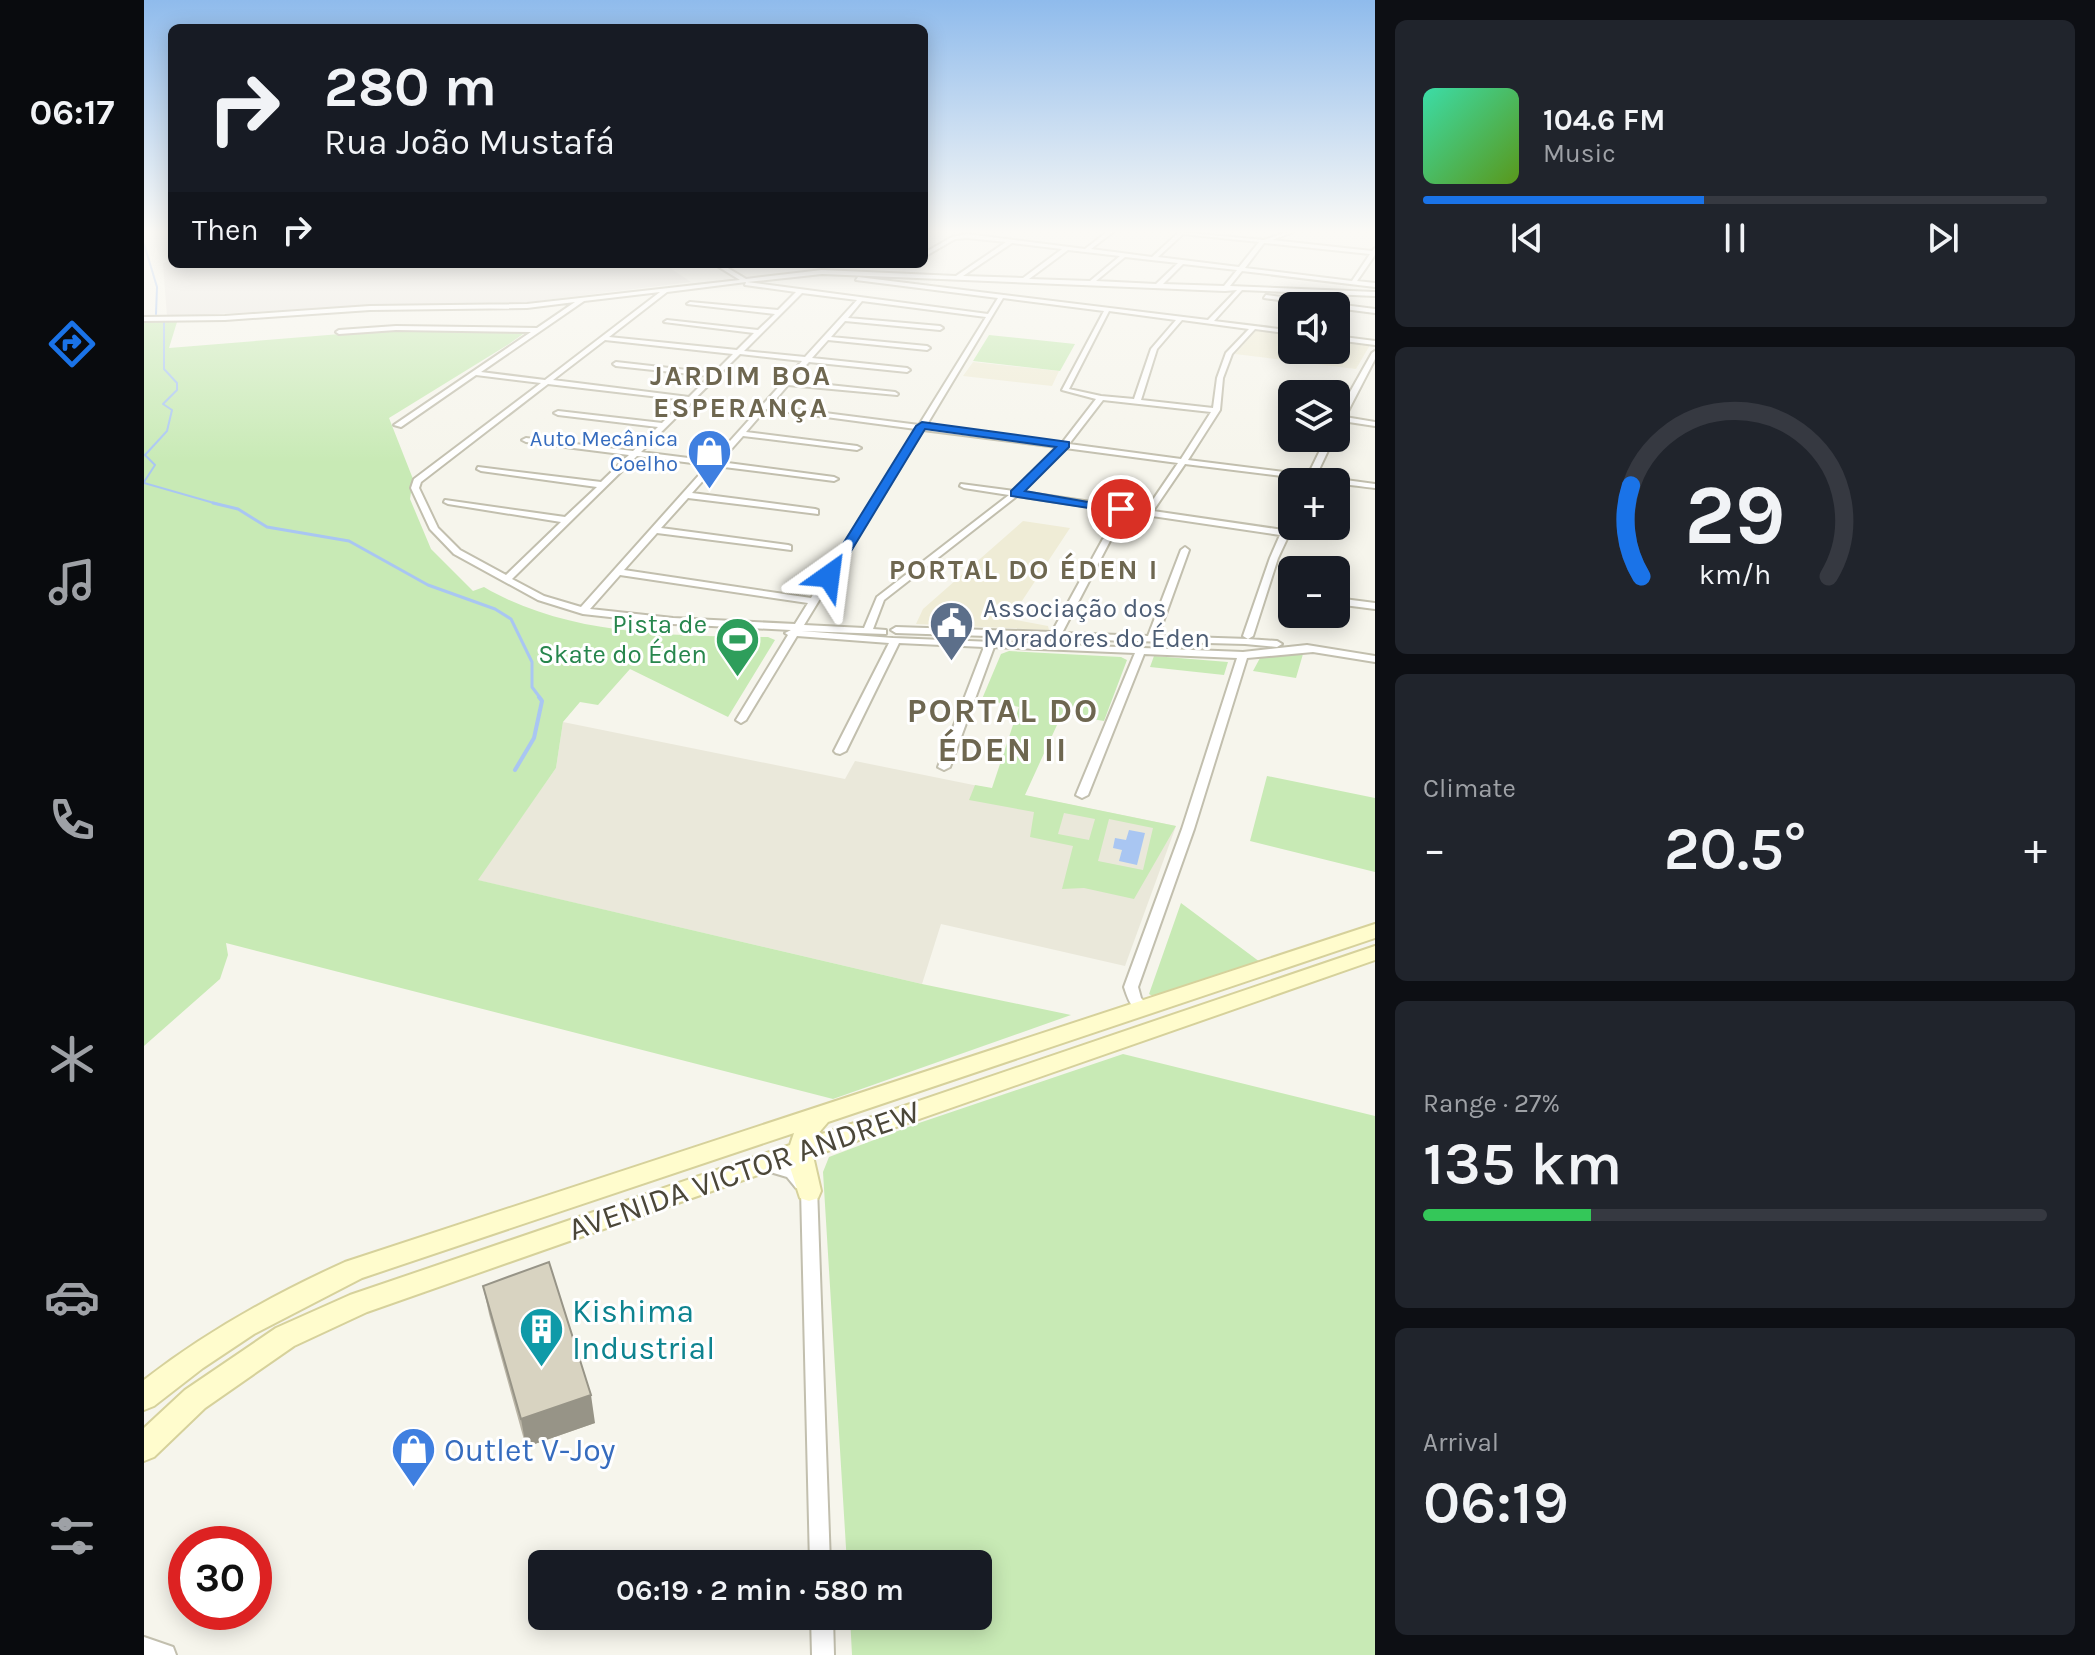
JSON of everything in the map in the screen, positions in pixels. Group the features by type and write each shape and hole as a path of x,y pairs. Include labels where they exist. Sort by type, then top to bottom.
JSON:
{"main road":[{"name":"AVENIDA VICTOR ANDREW","path":"144,1397 224,1335 287,1299 354,1270 1375,931"},
{"name":"AVENIDA VICTOR ANDREW","path":"144,1447 195,1399 285,1337 359,1303 1375,953"},
{"path":"1144,1009 1186,1018"},
{"path":"809,1191 798,1164 806,1149 808,1130 823,1112"}],"street":[{"path":"144,319 225,318 341,309"},
{"path":"522,317 528,313 527,309"},
{"path":"398,425 568,309"},
{"path":"639,309 417,481 415,488 434,529 457,552 541,598 616,617 990,644 1141,650 1246,644"},
{"path":"748,309 778,312"},
{"path":"504,576 521,566 781,309"},
{"path":"583,611 852,309"},
{"path":"939,309 990,316"},
{"path":"741,720 994,309"},
{"path":"1101,309 1278,331"},
{"path":"1209,322 1218,309"},
{"path":"1107,310 1066,388 1075,394 1101,398 1216,410"},
{"path":"843,319 940,328"},
{"path":"1137,402 1154,349 1180,319"},
{"path":"505,327 513,322"},
{"path":"667,322 759,332"},
{"path":"339,332 396,328 505,327 537,330"},
{"path":"1148,513 1216,410 1220,378 1229,353 1253,328"},
{"path":"602,338 907,370"},
{"path":"826,338 927,348"},
{"path":"1350,340 1375,343"},
{"path":"1350,398 1375,353"},
{"path":"616,364 716,375"},
{"path":"473,373 691,399"},
{"path":"1362,373 1375,374"},
{"path":"786,383 895,394"},
{"path":"868,630 880,599 1015,494 1065,444 1101,398"},
{"path":"764,407 1065,444 1278,475"},
{"path":"558,413 664,425"},
{"path":"1350,423 1375,424"},
{"path":"741,434 857,448"},
{"path":"526,440 834,479"},
{"path":"481,469 603,485"},
{"path":"1350,484 1375,486"},
{"path":"964,486 1278,532"},
{"path":"687,495 815,512"},
{"path":"448,502 567,520"},
{"path":"656,530 788,548"},
{"path":"1049,646 1107,539"},
{"path":"1120,1016 1188,829 1246,644 1283,540"},
{"path":"1152,638 1185,550"},
{"path":"618,572 814,601"},
{"path":"1350,603 1375,606"},
{"path":"873,616 892,635"},
{"path":"797,629 868,630 892,635 1055,634 1152,638 1313,649 1375,659"},
{"path":"840,751 892,635"},
{"path":"944,767 990,644"},
{"path":"1082,795 1141,650"},
{"path":"1131,987 1135,1000 1144,1009"},
{"path":"759,1165 792,1172 809,1191 820,1550"},
{"path":"822,1630 823,1655"},
{"path":"144,1648 165,1655"}],"shaded area":[{"path":"166,309 300,309 167,317"},
{"path":"1256,330 1278,333 1278,359 1235,354"},
{"path":"1350,342 1370,345 1356,369 1316,364 1350,364"},
{"path":"973,362 1059,371 1052,386 963,376"},
{"path":"1023,521 1070,528 1010,619 1048,626 1049,630 916,624 923,609"},
{"path":"563,722 845,779 855,761 1176,826 1125,966 941,924 922,984 477,880 556,768"}],"green space":[{"path":"144,322 177,322 169,348 390,330 522,331 523,334 509,344 389,418 413,479 410,499 431,549 473,591 484,587 550,615 622,630 696,636 768,637 775,640 728,717 630,669 598,705 580,702 563,722 556,768 478,880 922,984 1071,1015 833,1099 226,943 228,955 220,979 144,1046"},
{"path":"989,335 1075,344 1060,371 973,361"},
{"path":"1009,651 1121,657 1127,660 1104,721 1062,714 1025,795 1176,826 1134,899 1084,888 1062,889 1073,846 1030,837 1034,812 969,800 975,785 992,788 1019,707 982,699 1001,654","holes":["1064,813 1095,819 1089,840 1058,834","1109,819 1153,828 1143,870 1098,861"]},
{"path":"1281,653 1303,654 1296,678 1253,671 1260,658"},
{"path":"1154,656 1228,662 1224,675 1150,667"},
{"path":"1267,776 1375,798 1375,872 1250,841"},
{"path":"1181,903 1260,962 1154,997 1149,994"},
{"path":"1123,1054 1375,1116 1375,1655 852,1655 851,1630 992,1630 992,1550 846,1550 823,1172 829,1157"}],"water":[{"path":"1129,830 1145,833 1137,865 1119,861 1122,850 1113,848 1115,838 1126,840"}],"building":[{"name":"Kishima Industrial","path":"549,1262 591,1395 521,1419 483,1286"}],"waterway":[{"path":"156,309 156,314"},
{"path":"144,482 155,465 145,455 167,431 172,410 163,404 177,390 177,383 164,369 164,321"},
{"path":"144,483 219,504"},
{"path":"213,503 219,504"},
{"path":"219,504 238,509 267,527 349,541 428,585 495,609 511,619 532,662 532,687 541,699"},
{"path":"515,770 534,738 542,701 539,697"}],"place":[{"name":"Auto Mecânica Coelho","path":"709,490"},
{"name":"Associação dos Moradores do Éden","path":"952,662"},
{"name":"Pista de Skate do Éden","path":"738,678"},
{"name":"Kishima Industrial","path":"541,1368"},
{"name":"Outlet V-Joy","path":"413,1489"}],"district":[{"name":"JARDIM BOA ESPERANÇA","path":"741,391"},
{"name":"PORTAL DO ÉDEN I","path":"1024,569"},
{"name":"PORTAL DO ÉDEN II","path":"1003,730"}],"route":[{"path":"829,576 922,426 1065,444 1015,494 1121,509"}]}
